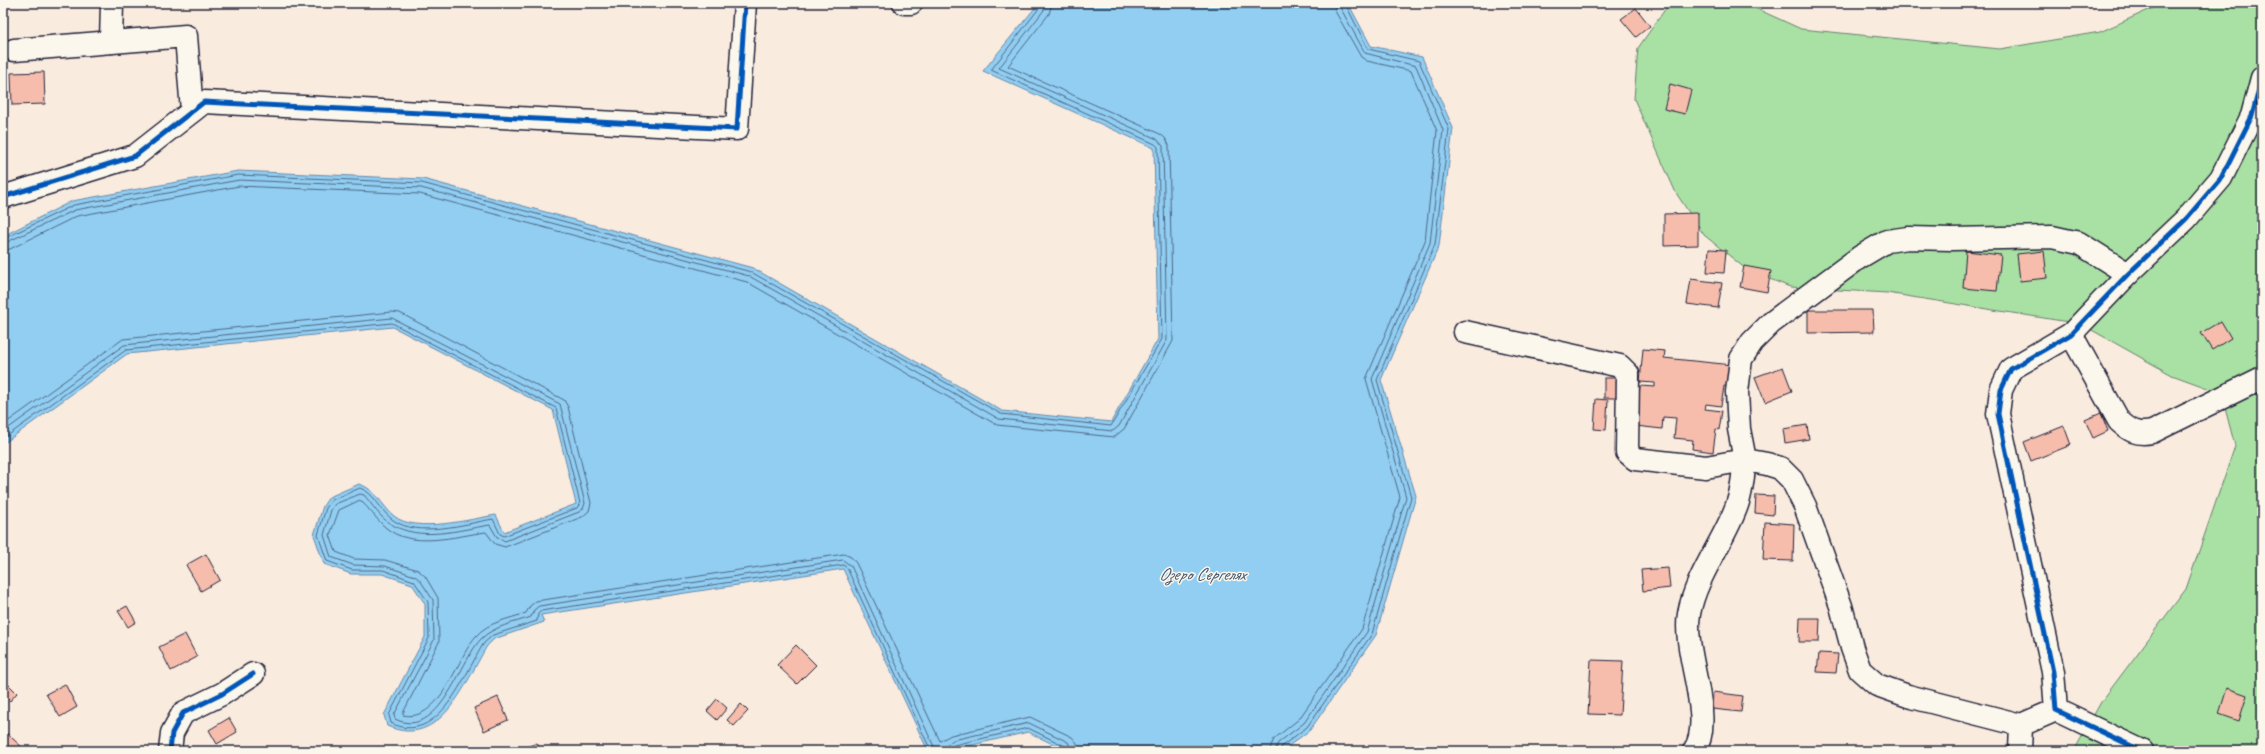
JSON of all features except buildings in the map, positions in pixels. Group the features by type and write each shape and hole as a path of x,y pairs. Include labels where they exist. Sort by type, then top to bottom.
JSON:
{"street":[{"path":"112,3 112,42"},
{"path":"3,197 134,156 204,102 737,129 745,3"},
{"path":"904,3 911,3"},
{"path":"14,50 186,36 192,112"},
{"path":"2056,710 2053,672 1998,414 2001,390 2011,369 2071,334 2128,274 2186,219 2221,178 2252,116 2262,78"},
{"path":"1694,751 1700,742 1702,720 1689,639 1688,614 1711,558 1737,505 1745,460 1739,429 1737,400 1741,358 1752,342 1771,323 1860,258 1888,241 1908,238 1952,240 2052,236 2079,244 2128,274"},
{"path":"1465,332 1620,366 1628,374 1627,452 1635,459 1706,467 1745,460 1780,468 1792,480 1805,506 1860,670 1877,686 1908,696 2021,725 2056,710 2142,751"},
{"path":"2071,334 2119,421 2129,431 2140,435 2152,432 2262,378"},
{"path":"170,751 172,734 183,713 222,694 253,674"},
{"path":"2020,751 2021,725"}],"green space":[{"path":"1681,3 1744,3 1801,29 2000,49 2100,32 2164,3 2262,3 2262,751 2074,751 2101,702 2186,589 2235,446 2221,393 2172,375 2081,324 1887,293 1790,287 1747,270 1704,235 1676,193 1634,99 1638,48 1666,8"}],"water":[{"name":"Озеро Сергелях","path":"1039,3 1348,3 1371,46 1422,57 1453,128 1439,246 1381,380 1416,496 1376,635 1310,730 1282,751 1067,751 1028,732 947,751 928,751 843,569 541,615 544,622 494,639 487,646 460,694 449,709 437,721 422,729 406,731 387,726 384,715 425,637 425,604 412,584 382,574 351,574 324,564 314,535 323,506 329,497 359,484 365,486 374,493 389,512 404,521 429,525 458,522 496,515 504,532 576,504 553,410 393,327 127,354 3,444 3,236 72,201 238,171 423,179 753,268 1002,411 1111,422 1158,339 1154,148 983,71"}],"cycle path":[{"path":"3,197 135,156 204,102 737,129 745,3"},
{"path":"2142,751 2056,710 2053,672 1998,414 2001,390 2011,369 2071,334 2128,274 2186,219 2221,178 2252,116 2262,78"},
{"path":"170,751 172,733 183,713 222,694 253,674"}]}
